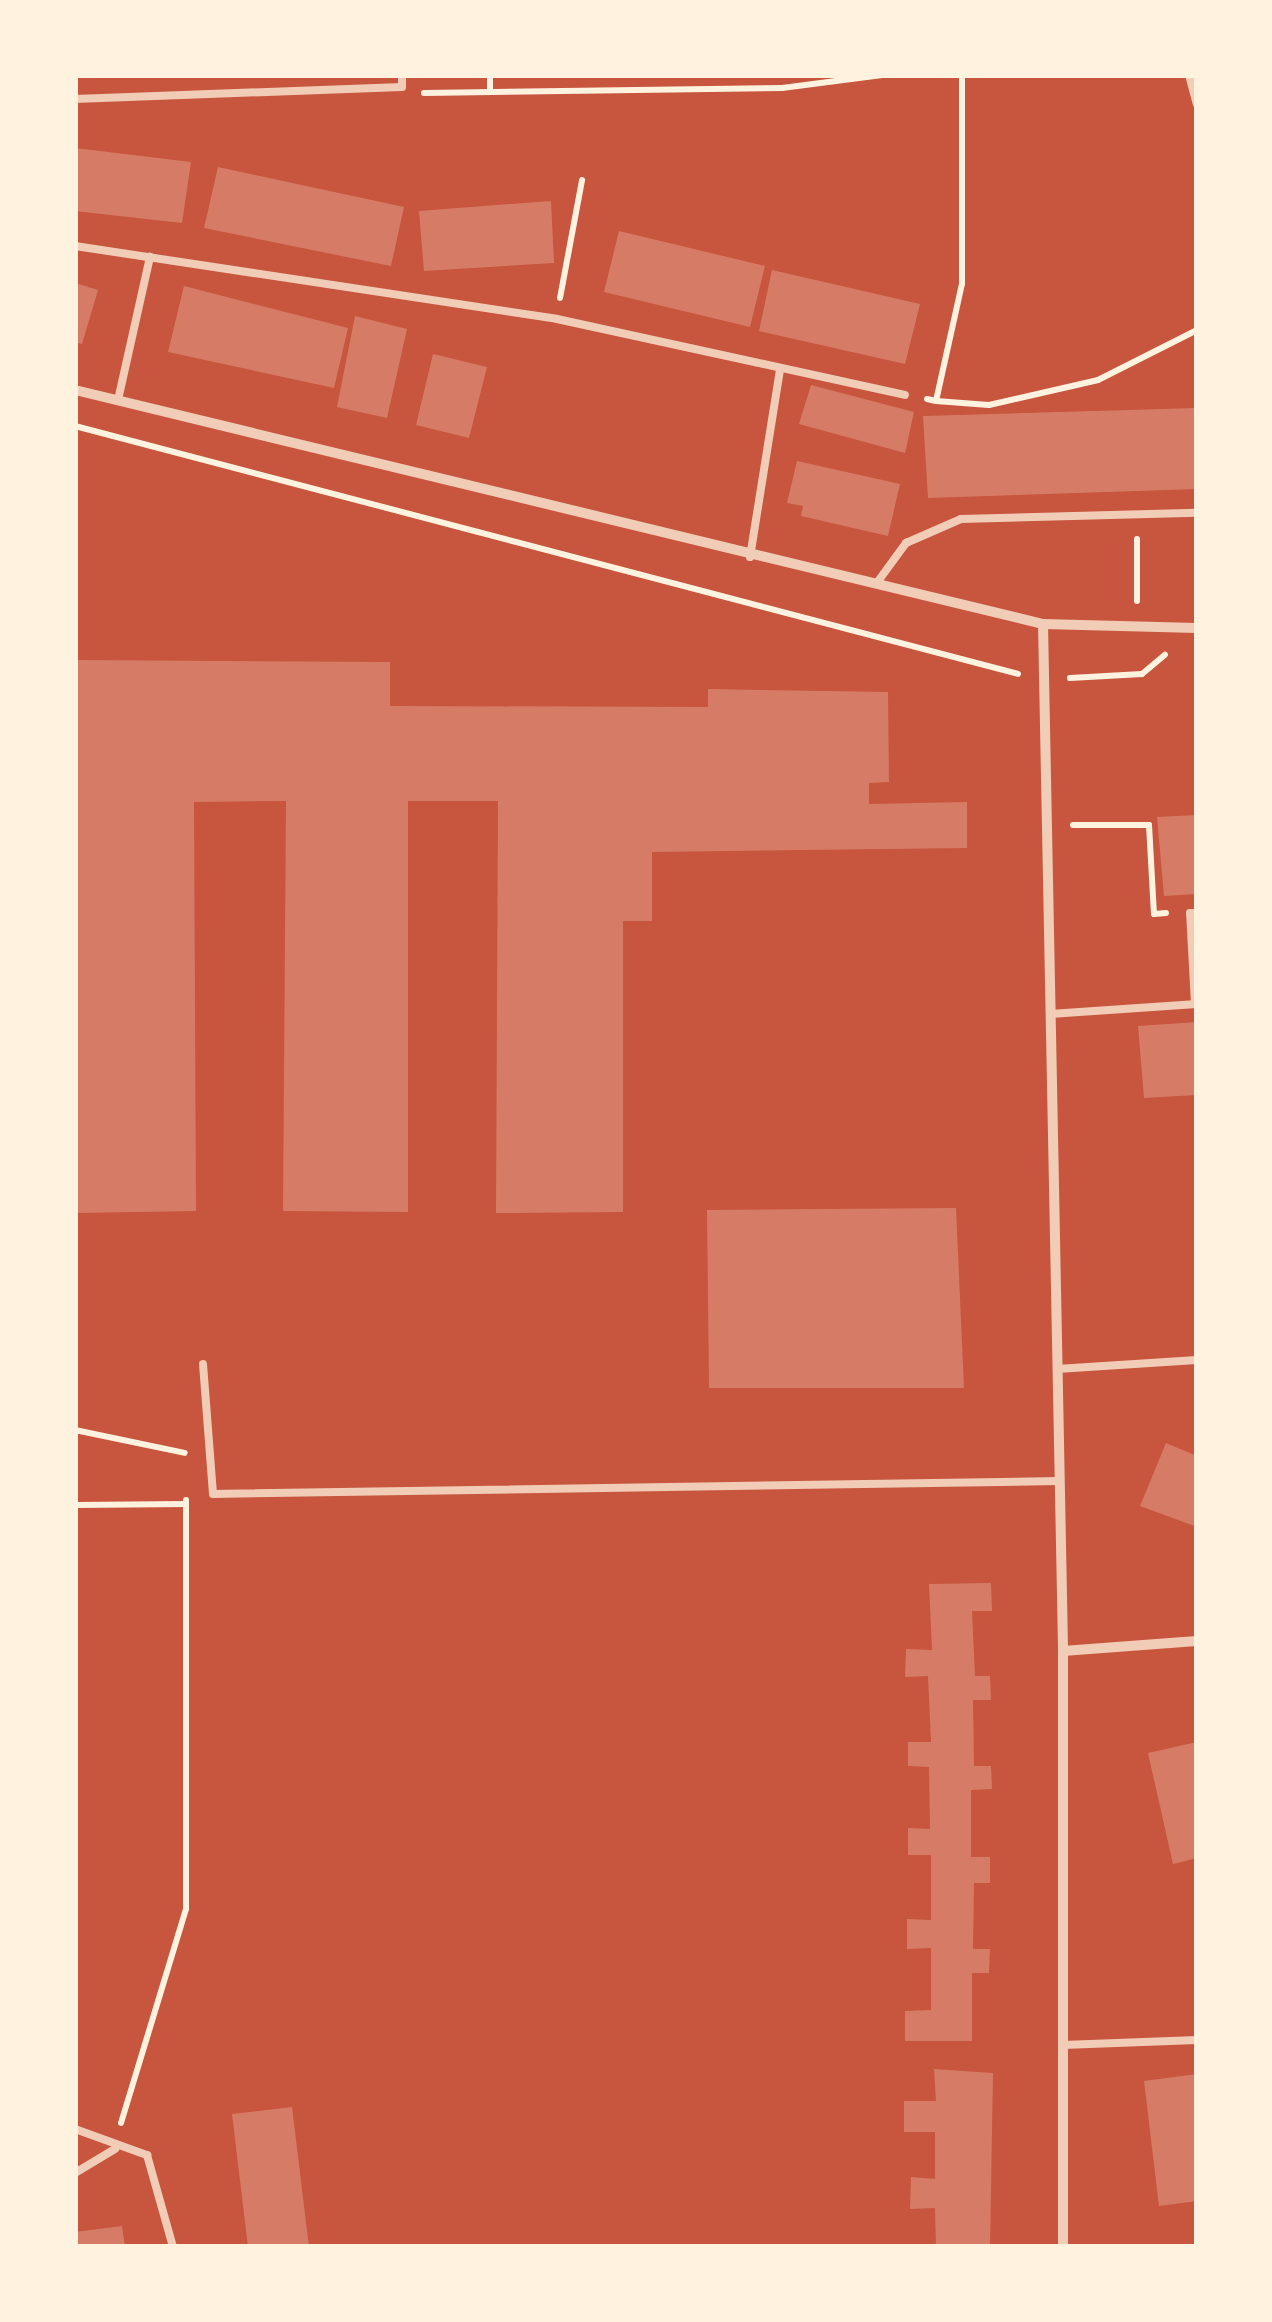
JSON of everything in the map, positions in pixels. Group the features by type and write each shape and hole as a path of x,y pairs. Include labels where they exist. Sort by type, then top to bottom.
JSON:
{"street":[{"path":"75,390 750,558 1043,624 1197,628"},
{"path":"1043,624 1060,1481 1063,2247"},
{"path":"1062,1651 1197,1641"}],"lane":[{"path":"75,100 402,87 402,75"},
{"path":"1189,75 1197,104"},
{"path":"75,246 556,319 904,394"},
{"path":"118,400 150,257"},
{"path":"750,558 780,370"},
{"path":"876,584 906,543 938,524 1138,513 1197,514"},
{"path":"1050,1014 1196,1004 1193,913"},
{"path":"1058,1369 1197,1360"},
{"path":"203,1364 213,1494 1060,1481"},
{"path":"1063,2045 1197,2040"},
{"path":"75,2130 115,2149 147,2155 173,2247"},
{"path":"75,2173 115,2149"}],"path":[{"path":"490,75 490,92"},
{"path":"402,87 490,92 722,79 782,88 882,75"},
{"path":"936,401 967,227 962,75"},
{"path":"971,75 1036,75"},
{"path":"556,319 582,180"},
{"path":"904,394 989,405 1098,380 1197,330"},
{"path":"75,426 1043,680 1142,674 1197,628"},
{"path":"1136,626 1138,513"},
{"path":"1046,824 1149,825 1154,914 1193,913"},
{"path":"75,1430 185,1451 185,1468"},
{"path":"115,2149 186,1908 186,1486"},
{"path":"75,1505 186,1504"}],"building":[{"path":"75,148 191,162 182,223 75,211"},
{"path":"218,167 404,207 391,266 204,228"},
{"path":"551,201 554,263 424,271 419,211"},
{"path":"619,231 765,266 750,327 604,292"},
{"path":"772,270 920,304 905,364 759,331"},
{"path":"75,283 98,290 82,344 75,342"},
{"path":"184,286 348,328 334,388 168,352"},
{"path":"355,316 407,329 387,418 337,407"},
{"path":"433,354 487,367 469,438 416,425"},
{"path":"811,385 914,412 905,453 799,424"},
{"path":"1197,408 1197,489 928,498 923,416"},
{"path":"797,461 900,484 888,536 801,516 803,506 787,503"},
{"path":"75,660 390,662 390,706 708,707 708,689 888,692 889,782 869,783 869,804 967,802 967,848 652,852 652,921 623,921 623,1212 496,1213 498,801 408,801 408,1212 283,1211 286,801 194,802 196,1211 77,1213"},
{"path":"1197,815 1197,894 1164,896 1157,817"},
{"path":"1197,1022 1197,1095 1144,1098 1138,1026"},
{"path":"956,1208 964,1388 709,1388 707,1210"},
{"path":"1166,1443 1197,1456 1197,1527 1140,1506"},
{"path":"991,1583 992,1611 972,1611 975,1676 990,1676 991,1700 973,1700 974,1766 991,1766 992,1789 971,1790 971,1857 990,1857 990,1883 974,1883 973,1949 990,1949 989,1973 972,1973 972,2041 905,2041 905,2011 931,2010 931,1948 907,1949 907,1919 931,1920 931,1855 908,1855 908,1828 930,1829 929,1767 908,1766 908,1742 931,1742 928,1676 905,1677 906,1649 932,1650 929,1584"},
{"path":"1197,1742 1197,1858 1173,1864 1148,1753"},
{"path":"934,2069 993,2073 990,2247 936,2247 935,2208 910,2209 911,2177 935,2179 935,2132 904,2132 904,2101 936,2101"},
{"path":"1197,2074 1197,2201 1159,2206 1144,2081"},
{"path":"292,2107 309,2247 248,2247 232,2114"},
{"path":"122,2226 125,2247 75,2247 75,2232"}]}
